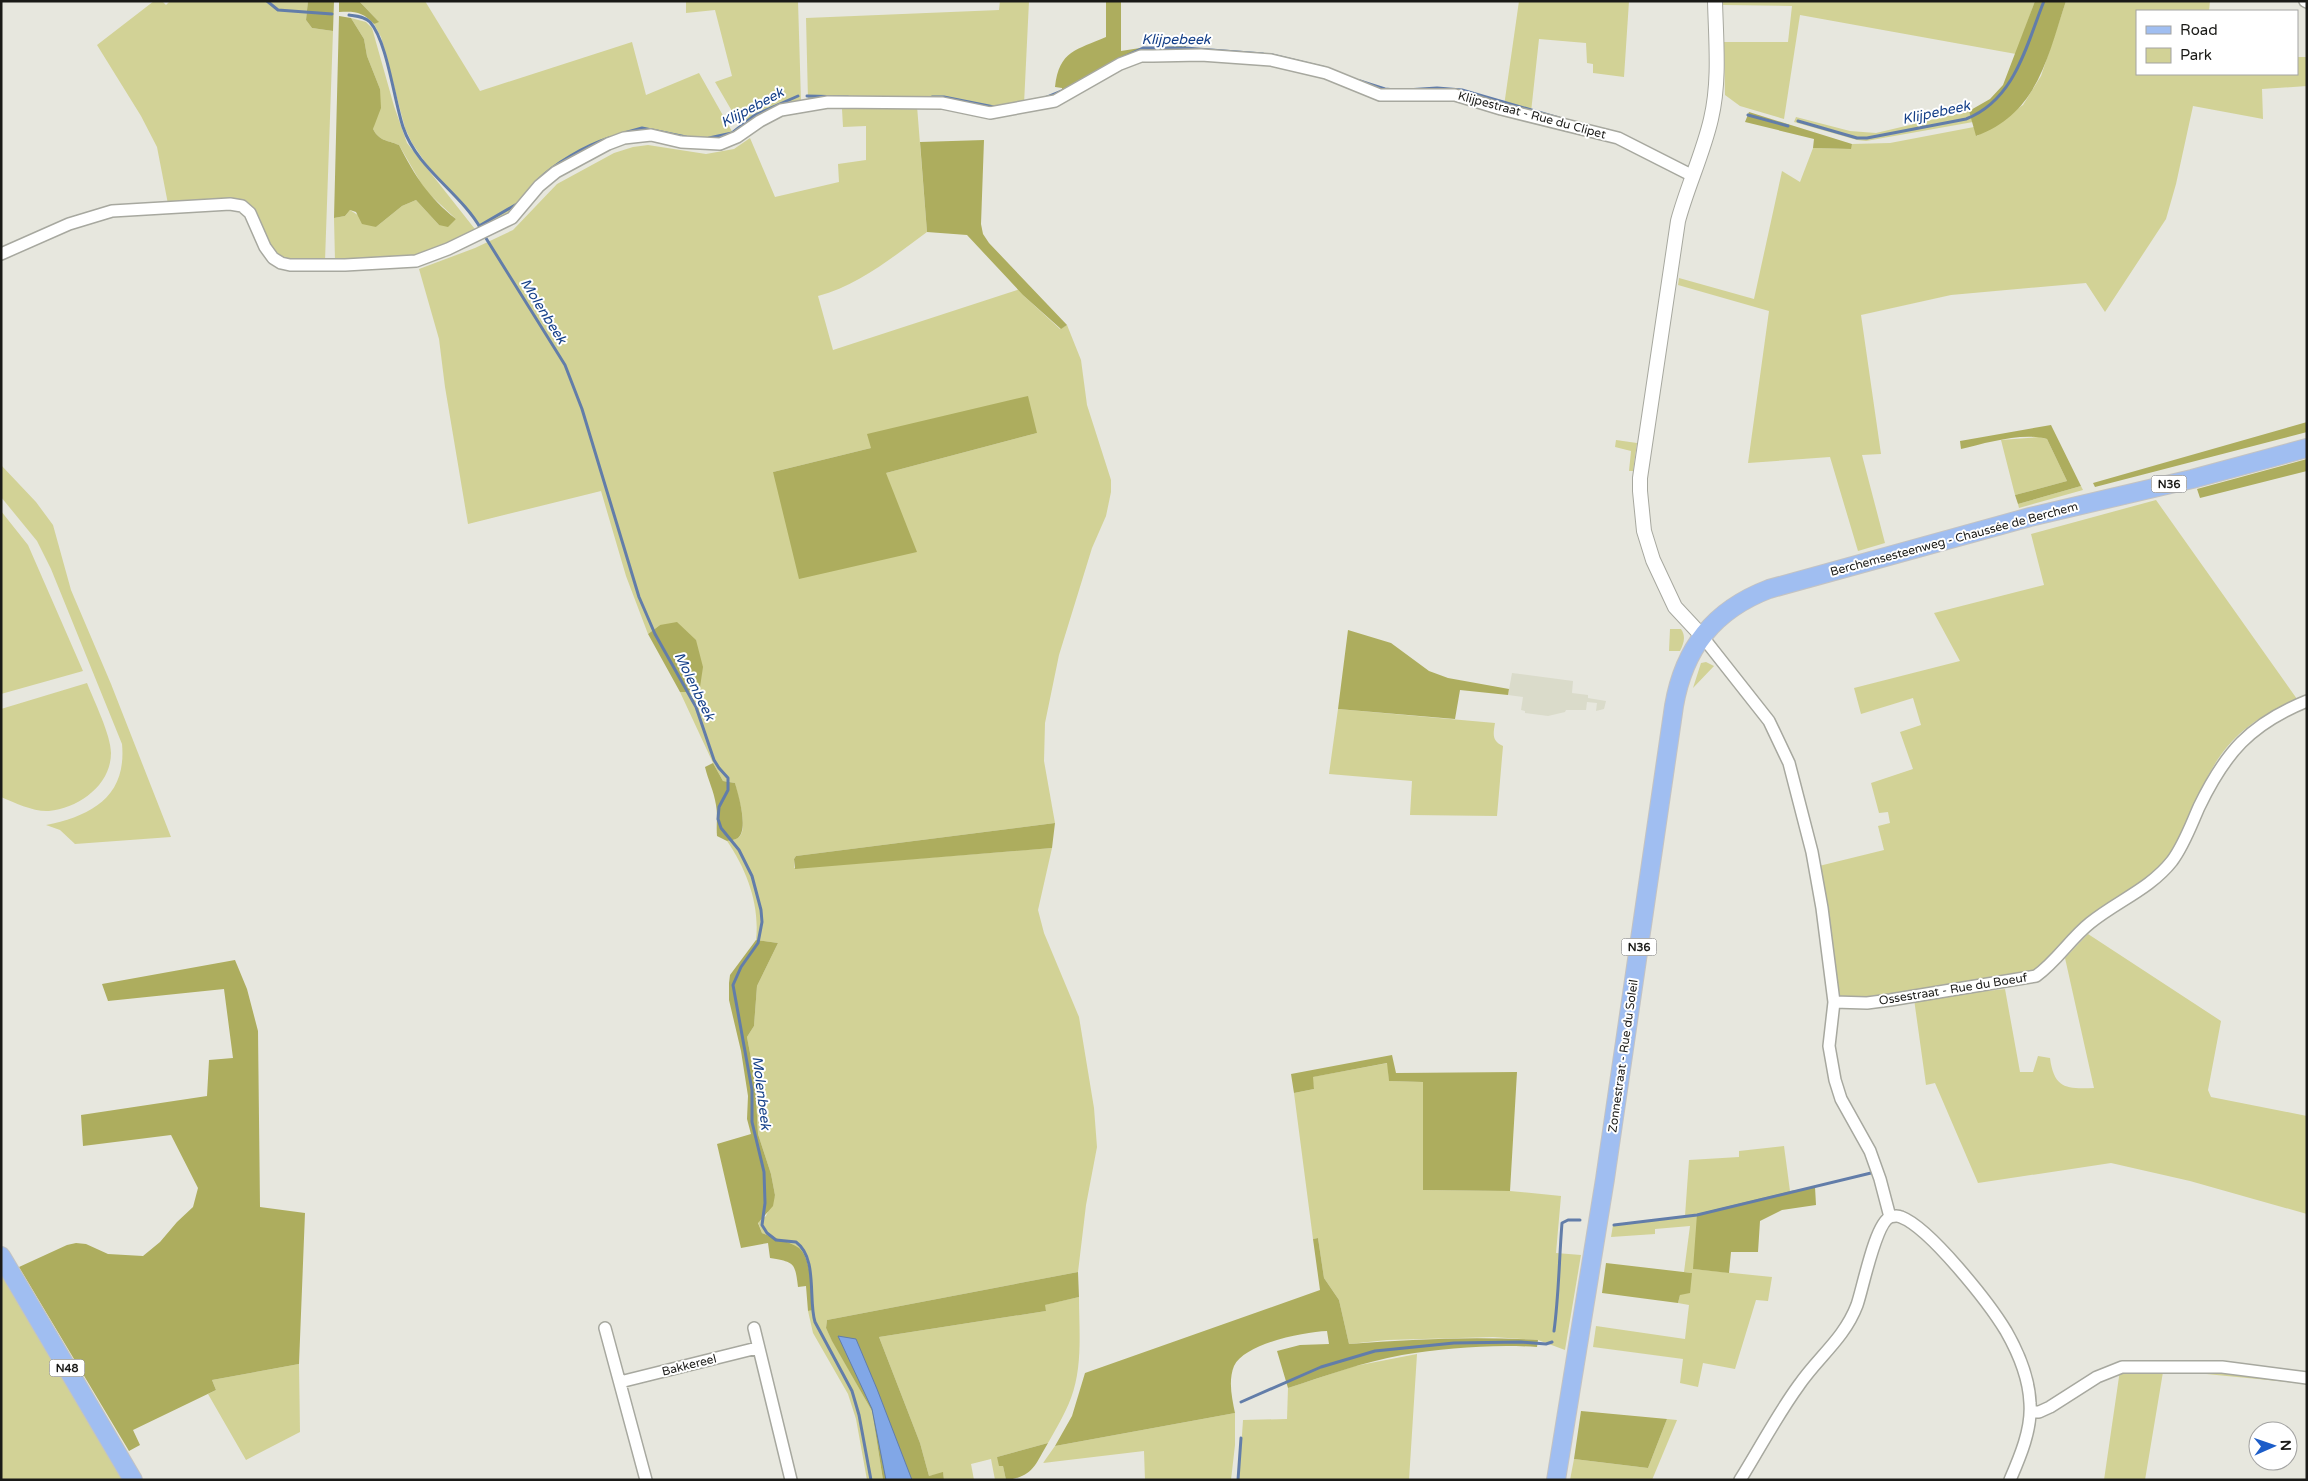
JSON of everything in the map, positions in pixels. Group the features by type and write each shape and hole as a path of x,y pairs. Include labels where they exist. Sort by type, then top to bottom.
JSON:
{"main road":[{"name":"Berchemsesteenweg - Chaussée de Berchem","path":"1702,636 1737,603 1768,589 2030,517 2192,479 2307,448"},
{"name":"Zonnestraat - Rue du Soleil","path":"1556,1480 1605,1179 1675,700 1685,667 1702,636"},
{"name":"N48","path":"1,1256 133,1480"}],"street":[{"path":"1715,1 1716,89 1711,119 1678,221 1640,478 1644,531 1653,560 1676,607 1702,636 1769,721 1789,764 1818,881 1834,1002 1829,1046 1835,1080 1841,1099 1870,1151 1883,1187 1890,1216"},
{"name":"Klijpestraat - Rue du Clipet","path":"1,254 69,224 112,211 230,204 242,206 248,211 269,253 281,262 290,265 345,265 416,261 429,258 484,233 518,214 539,186 556,172 600,148 624,138 651,135 682,142 720,144 781,110 828,102 942,103 990,113 1055,101 1120,64 1141,56 1201,55 1271,60 1326,73 1380,95 1455,95 1502,109 1618,138 1693,176"},
{"name":"Ossestraat - Rue du Boeuf","path":"1834,1002 1866,1003 1890,1000 2036,976 2049,966 2090,922 2150,883 2168,865 2182,845 2210,786 2232,751 2244,737 2272,718 2307,701"},
{"path":"1740,1480 1800,1384 1835,1344 1849,1322 1857,1305 1884,1220 1890,1216 1903,1218 1929,1236 1947,1256 1999,1322 2022,1365 2030,1403 2030,1412 2020,1456 2010,1480"},
{"path":"605,1328 646,1480"},
{"path":"754,1328 757,1348 791,1480"},
{"name":"Bakkereel","path":"620,1382 757,1348"},
{"path":"2030,1412 2039,1412 2097,1377 2122,1367 2216,1366 2307,1378"}],"shaded area":[{"path":"308,1 334,1 333,31 312,28 306,20"},
{"path":"339,1 359,1 379,22 374,24 358,13 339,12"},
{"path":"1106,1 1121,1 1121,51 1140,48 1186,46 1186,52 1144,52 1062,94 1062,88 1055,87 1057,75 1065,58 1078,49 1106,37"},
{"path":"2035,1 2066,1 2046,63 2027,98 2014,113 1997,126 1976,136 1969,111 1990,99 2003,85"},
{"path":"339,16 351,18 364,39 367,56 380,89 381,108 373,129 375,133 387,141 399,145 423,185 438,203 456,219 448,227 439,225 416,200 402,206 376,227 362,224 356,212 350,210 345,216 334,218"},
{"path":"1749,112 1852,144 1851,149 1813,148 1814,139 1745,122"},
{"path":"984,140 981,224 983,234 989,243 1067,325 1061,329 1024,296 967,235 927,232 920,142"},
{"path":"1028,396 1037,433 886,473 917,552 799,579 773,472 871,448 867,434"},
{"path":"2307,422 2307,432 2095,487 2093,483"},
{"path":"2051,425 2081,486 2018,504 2015,495 2067,481 2047,439 2037,437 2015,438 1961,449 1960,441"},
{"path":"2307,459 2307,471 2200,498 2197,489"},
{"path":"677,622 696,640 703,667 700,687 694,692 680,692 648,634 660,625"},
{"path":"1348,630 1391,643 1429,671 1448,678 1509,689 1508,695 1460,690 1455,719 1338,709"},
{"path":"1512,673 1573,681 1572,693 1588,695 1588,698 1606,701 1604,709 1596,711 1597,703 1587,702 1586,710 1566,710 1565,712 1548,716 1525,713 1525,711 1521,710 1523,697 1508,695"},
{"path":"713,763 723,781 735,783 740,803 743,820 741,834 738,838 727,841 717,836 716,805 705,767"},
{"path":"1055,823 1052,848 795,869 794,859 796,856"},
{"path":"756,940 778,943 757,986 754,1026 747,1037 755,1080 758,1134 771,1174 775,1195 773,1206 758,1223 762,1233 786,1241 799,1248 807,1260 812,1310 808,1311 806,1286 798,1287 796,1273 792,1265 770,1258 768,1243 741,1248 717,1144 751,1134 747,1119 748,1096 741,1051 729,1000 729,983 730,975"},
{"path":"235,960 247,989 258,1031 260,1207 305,1213 299,1364 212,1380 216,1390 133,1430 140,1445 129,1451 19,1267 67,1245 76,1243 86,1244 108,1254 143,1256 160,1242 193,1207 198,1188 171,1135 83,1146 81,1115 207,1096 209,1060 233,1058 224,989 108,1001 102,984"},
{"path":"1392,1055 1396,1073 1517,1072 1510,1191 1423,1190 1423,1082 1389,1081 1387,1063 1313,1077 1314,1089 1294,1093 1291,1074"},
{"path":"1815,1187 1816,1205 1782,1210 1760,1221 1758,1252 1731,1252 1729,1273 1693,1269 1697,1214 1790,1191"},
{"path":"1318,1238 1324,1278 1339,1300 1349,1344 1420,1339 1491,1338 1538,1340 1537,1347 1470,1347 1402,1355 1359,1365 1288,1388 1277,1351 1300,1345 1329,1344 1327,1331 1290,1336 1250,1351 1240,1358 1234,1366 1231,1384 1235,1413 1055,1446 1072,1416 1085,1373 1320,1290 1313,1239"},
{"path":"1606,1263 1692,1273 1690,1293 1680,1295 1678,1303 1602,1293"},
{"path":"1078,1272 1079,1297 1045,1305 1046,1311 879,1337 920,1443 929,1476 943,1472 944,1480 883,1480 872,1411 832,1341 826,1328 827,1320"},
{"path":"1581,1411 1667,1419 1648,1468 1574,1459"},
{"path":"1048,1443 1036,1464 1028,1473 1006,1480 1003,1466 999,1466 997,1457"}],"green space":[{"path":"154,1 162,1 166,5 170,1 308,1 306,20 312,28 333,31 325,261 285,261 270,248 253,210 168,204 157,147 141,116 97,45"},
{"path":"359,1 425,1 480,91 632,42 646,95 699,73 734,135 715,142 644,130 627,134 561,165 517,212 483,228 427,165 412,143 405,128 381,37 374,24 378,21"},
{"path":"686,1 798,1 801,101 743,130 715,82 732,76 715,10 686,13"},
{"path":"1000,1 1029,1 1024,104 988,109 808,100 806,18 999,10"},
{"path":"1519,1 1629,1 1624,77 1593,73 1593,64 1587,63 1586,43 1539,39 1531,112 1504,106"},
{"path":"1723,1 2035,1 2016,54 1800,15 1784,119 1740,106 1725,95 1724,42 1788,42 1792,6 1723,5"},
{"path":"2066,1 2210,1 2209,10 2136,10 2136,75 2298,75 2298,57 2307,57 2307,86 2262,89 2263,119 2193,106 2176,184 2166,219 2105,312 2086,283 1951,295 1861,315 1881,454 1862,455 1885,543 1858,551 1830,457 1748,463 1769,311 1678,285 1679,278 1754,299 1782,171 1800,182 1813,148 1850,149 1852,144 1890,143 1974,127 1977,136 2023,105 2041,76"},
{"path":"351,18 366,22 372,28 394,106 407,143 478,233 415,258 335,260 334,218 345,216 350,210 376,227 402,206 416,200 439,225 456,219 425,190 399,145 381,138 375,133 373,129 380,89 367,56 364,39"},
{"path":"917,106 927,232 862,278 818,296 833,350 1020,289 1024,296 1060,329 1067,325 1081,360 1087,405 1111,480 1111,492 1106,516 1092,548 1059,655 1045,723 1044,761 1055,823 796,856 794,859 794,868 1052,848 1038,910 1044,933 1079,1017 1094,1108 1097,1147 1086,1205 1078,1272 827,1320 826,1328 872,1411 883,1480 867,1480 856,1419 848,1394 813,1333 808,1311 812,1309 812,1284 806,1258 795,1246 762,1233 758,1222 766,1216 775,1195 771,1174 758,1134 755,1080 747,1037 754,1026 757,986 778,943 756,940 756,914 751,888 741,864 727,841 738,838 743,827 742,812 735,783 723,781 713,763 680,692 694,692 660,625 648,634 626,576 601,491 468,524 445,387 439,339 419,269 475,248 513,230 557,184 614,153 633,147 648,145 706,154 734,149 750,138 775,197 839,182 838,164 866,160 866,126 843,127 842,109","holes":["1037,433 886,473 773,472 871,448"]},
{"path":"1969,111 1973,122 1866,141 1794,122 1796,117 1850,131 1876,133"},
{"path":"2039,437 2047,439 2067,481 2015,495 2001,440"},
{"path":"1616,440 1637,443 1633,471 1629,471 1631,451 1615,447"},
{"path":"1,465 36,502 53,525 71,590 111,684 171,837 75,844 60,830 46,825 78,816 103,801 112,791 119,778 122,762 122,744 51,569 37,541 1,497"},
{"path":"2081,486 2083,490 2019,508 2018,504"},
{"path":"2156,500 2297,699 2256,721 2230,744 2208,776 2183,830 2164,865 2040,970 1911,995 1841,1000 1837,994 1819,866 1884,850 1878,826 1890,823 1888,812 1879,813 1871,783 1913,769 1900,732 1921,725 1913,698 1861,714 1854,688 1960,661 1934,613 2044,585 2031,534"},
{"path":"1,511 28,545 83,671 1,694"},
{"path":"1670,629 1681,629 1684,634 1683,645 1680,651 1669,651"},
{"path":"1706,662 1714,666 1693,688 1701,663"},
{"path":"87,683 105,728 111,753 110,765 99,785 82,800 60,809 49,811 31,809 1,797 1,709"},
{"path":"1338,709 1495,723 1495,740 1503,746 1497,816 1410,815 1412,781 1329,774"},
{"path":"2088,934 2221,1021 2208,1090 2211,1097 2307,1116 2307,1214 2190,1181 2111,1163 1978,1183 1935,1083 1926,1085 1914,999 2005,989 2020,1072 2033,1072 2038,1056 2050,1058 2055,1076 2063,1085 2076,1088 2094,1088 2065,958"},
{"path":"1388,1063 1389,1081 1423,1082 1423,1190 1510,1191 1561,1196 1556,1253 1581,1255 1565,1350 1538,1340 1493,1337 1387,1340 1349,1344 1339,1300 1324,1278 1318,1238 1313,1239 1294,1093 1314,1089 1312,1077"},
{"path":"1784,1146 1790,1191 1719,1209 1693,1269 1772,1277 1768,1301 1756,1300 1735,1369 1703,1363 1698,1387 1680,1383 1683,1359 1593,1347 1596,1326 1685,1339 1689,1305 1678,1303 1680,1295 1692,1273 1684,1272 1690,1226 1655,1229 1655,1234 1611,1237 1613,1225 1685,1216 1689,1160 1739,1157 1739,1151"},
{"path":"1,1273 123,1480 1,1480"},
{"path":"1079,1297 1080,1348 1075,1386 1066,1410 1048,1443 997,1457 1003,1466 1006,1480 995,1480 991,1459 971,1464 974,1480 944,1480 943,1473 929,1476 920,1443 879,1337 1046,1311 1044,1305"},
{"path":"1417,1354 1409,1480 1239,1480 1243,1420 1287,1419 1288,1388 1355,1366"},
{"path":"299,1364 300,1432 246,1460 208,1394 216,1390 212,1380"},
{"path":"2181,1369 2307,1380 2307,1384 2196,1373 2163,1372 2145,1480 2104,1480 2120,1370"},
{"path":"1235,1413 1235,1445 1231,1480 1145,1480 1144,1451 1043,1463 1055,1446"},
{"path":"1667,1419 1677,1420 1652,1480 1570,1480 1574,1459 1648,1468"}],"water":[{"path":"838,1336 856,1339 912,1480 886,1480 872,1409"}],"waterway":[{"name":"Molenbeek","path":"267,1 278,10 332,14"},
{"name":"Klijpebeek","path":"1798,121 1857,138 1867,138 1966,119 1983,110 1996,99 2017,70 2044,1"},
{"name":"Molenbeek","path":"349,15 365,19 370,22 376,31 386,56 403,127 418,155 462,203 481,229"},
{"name":"Klijpebeek","path":"1117,60 1143,48 1185,48 1263,54"},
{"name":"Klijpebeek","path":"1272,55 1326,68"},
{"name":"Klijpebeek","path":"1360,81 1385,89 1395,90"},
{"name":"Klijpebeek","path":"1406,90 1437,88 1462,90 1559,118"},
{"name":"Klijpebeek","path":"1045,98 1062,91"},
{"name":"Klijpebeek","path":"709,138 732,133 755,115 798,96"},
{"name":"Klijpebeek","path":"807,96 848,97"},
{"name":"Klijpebeek","path":"932,97 944,97 994,107"},
{"name":"Klijpebeek","path":"1748,115 1788,126"},
{"name":"Klijpebeek","path":"624,133 642,128 686,137"},
{"name":"Klijpebeek","path":"537,181 552,168 571,156 609,138"},
{"name":"Klijpebeek","path":"479,226 517,204"},
{"name":"Molenbeek","path":"484,235 565,365 582,409 639,597 655,634 696,707 714,760 728,778 728,790 719,807 718,819 721,828 739,850 752,876 761,910 762,922 758,943 741,967 733,985 752,1090 752,1122 764,1172 765,1203 762,1225 767,1233 776,1240 796,1242 803,1249 807,1258 810,1269 815,1322 852,1391 859,1415 871,1480"},
{"path":"1614,1225 1697,1215 1871,1173"},
{"path":"1554,1331 1562,1223 1568,1220 1580,1220"},
{"path":"1241,1402 1321,1367 1375,1351 1454,1343 1521,1342 1546,1344 1552,1342"},
{"path":"1238,1480 1241,1438"}]}
